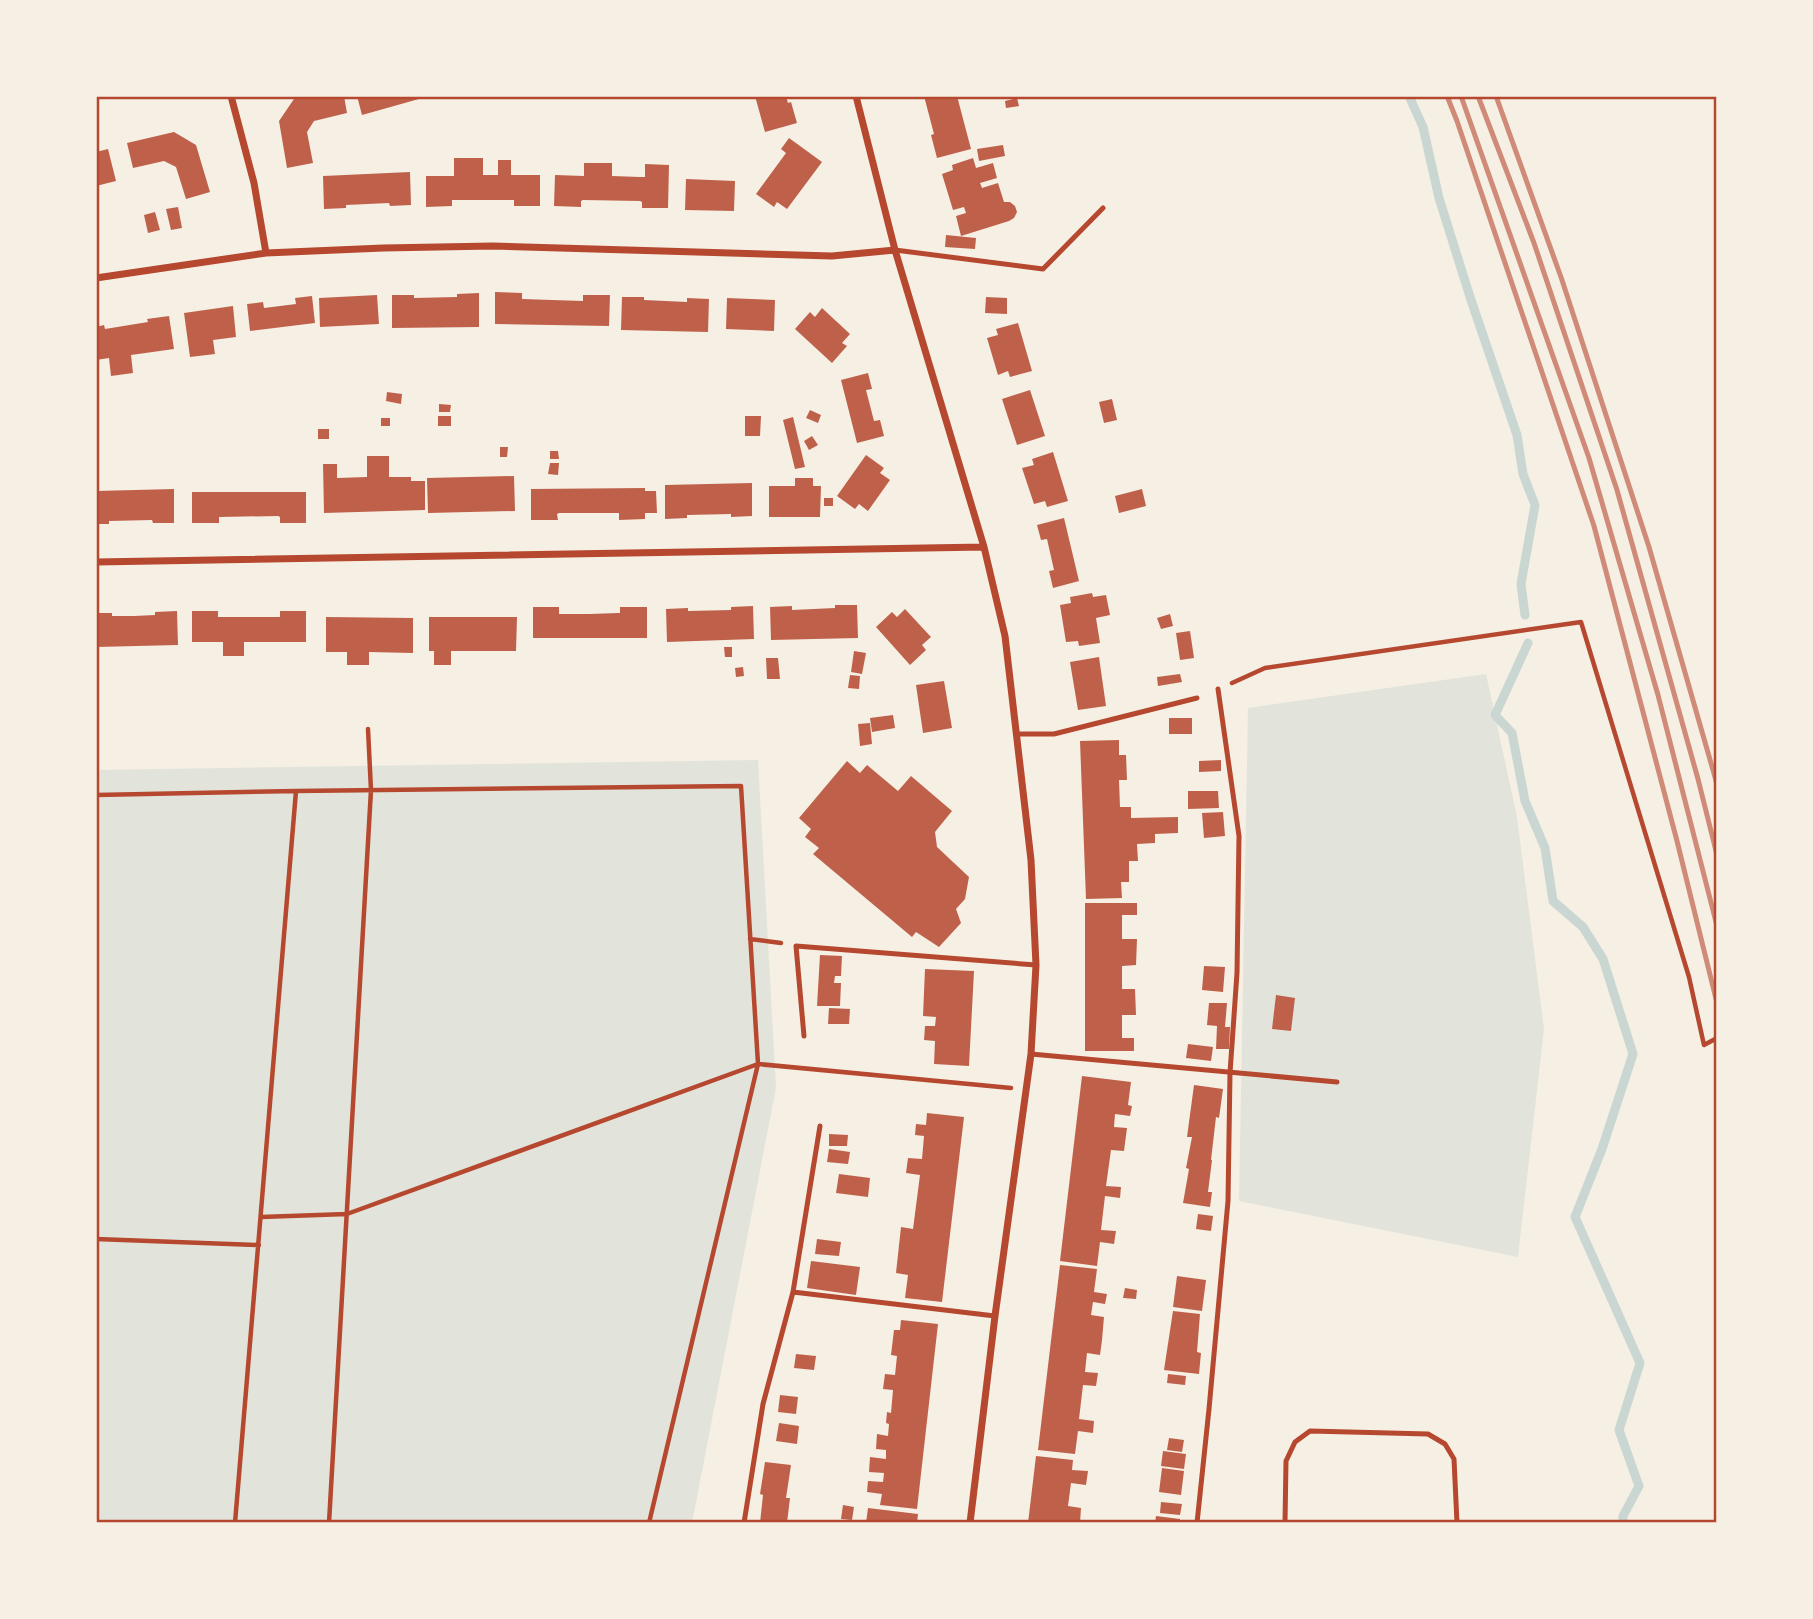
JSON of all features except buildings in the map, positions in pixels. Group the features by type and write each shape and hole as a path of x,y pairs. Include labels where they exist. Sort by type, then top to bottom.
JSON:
{"street":[{"path":"231,96 254,183 266,253"},
{"path":"856,96 895,250 984,547 1005,636 1031,860 1036,965 1031,1054 970,1523"},
{"path":"96,278 266,253 383,248 493,246 832,256 895,250"},
{"path":"96,562 984,547"}],"lane":[{"path":"895,250 1043,269 1103,208"},
{"path":"1197,1523 1227,1201 1230,1073 1237,974 1239,836 1218,689"},
{"path":"1017,734 1054,734 1197,698"},
{"path":"804,1036 796,946 1036,965"},
{"path":"1031,1054 1337,1082"},
{"path":"744,1523 763,1404 793,1292 820,1126"},
{"path":"793,1292 995,1316"},
{"path":"1285,1523 1286,1461 1295,1442 1310,1431 1428,1434 1445,1444 1454,1459 1457,1523"}],"path":[{"path":"1218,689 1265,668 1581,622 1689,977 1704,1045 1717,1038"},
{"path":"329,1523 371,790 368,729"},
{"path":"96,795 741,786 758,1064 649,1523"},
{"path":"235,1523 296,791"},
{"path":"750,939 768,941"},
{"path":"261,1217 347,1214 758,1064 1026,1089"},
{"path":"96,1239 259,1245"}],"shaded area":[{"path":"1486,674 1517,817 1544,1029 1518,1257 1239,1201 1248,708"},
{"path":"758,760 776,1088 692,1523 96,1523 96,770"}],"waterway":[{"path":"1409,96 1423,127 1439,198 1517,435 1523,474 1535,505 1521,584 1525,615"},
{"path":"1528,643 1495,715 1512,733 1525,801 1545,848 1553,901 1583,927 1603,959 1633,1054 1602,1149 1575,1217 1640,1363 1619,1430 1639,1486 1623,1516 1623,1523"}],"railway":[{"path":"1447,96 1594,526 1717,1003"},
{"path":"1461,96 1589,458 1658,695 1717,926"},
{"path":"1478,96 1534,243 1617,490 1717,855"},
{"path":"1496,96 1562,280 1649,547 1717,784"}]}
